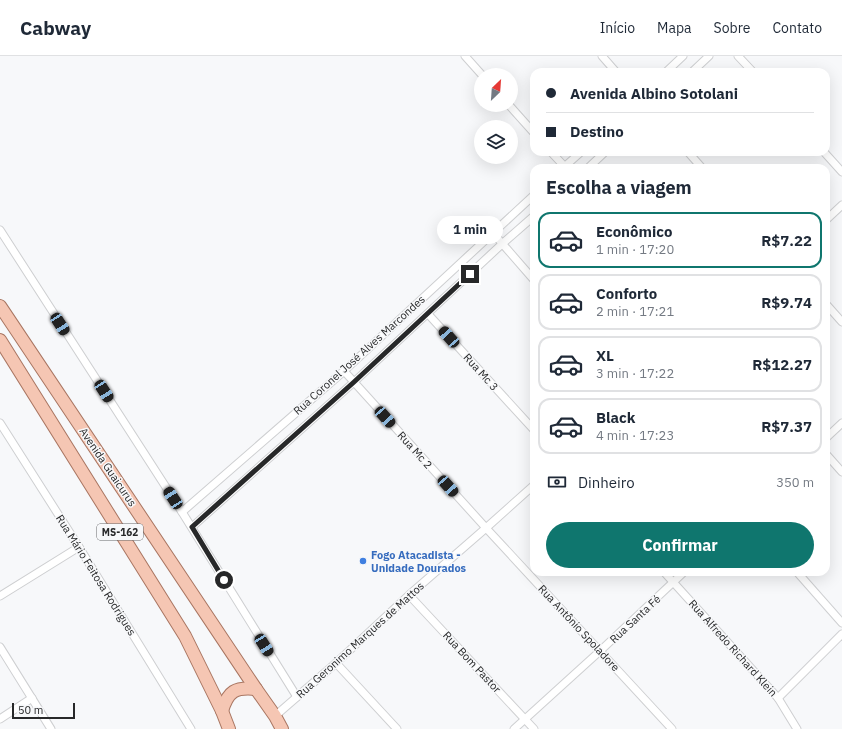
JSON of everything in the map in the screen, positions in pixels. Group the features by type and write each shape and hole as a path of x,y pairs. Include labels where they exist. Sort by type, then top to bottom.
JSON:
{"main road":[{"name":"Avenida Guaicurus","path":"0,306 275,716 282,729"},
{"name":"Avenida Guaicurus","path":"0,340 185,636 222,711 229,729"},
{"path":"222,711 225,701 235,690 244,688 256,689"}],"street":[{"path":"465,56 476,68"},
{"path":"602,56 612,68"},
{"path":"670,68 683,56"},
{"path":"696,68 709,56"},
{"path":"738,56 749,68"},
{"path":"515,112 530,129"},
{"path":"554,156 562,164"},
{"path":"569,164 576,156"},
{"path":"592,164 601,156"},
{"path":"692,156 698,164"},
{"path":"828,156 842,172"},
{"name":"Rua Coronel José Alves Marcondes","path":"182,512 344,371 530,199"},
{"path":"830,216 842,205"},
{"name":"Rua Coronel José Alves Marcondes","path":"192,527 354,382 530,220"},
{"path":"0,230 192,527 297,697"},
{"path":"493,233 530,276"},
{"path":"830,308 842,322"},
{"name":"Rua Mc 3","path":"428,314 530,426"},
{"name":"Rua Mc 2","path":"344,371 486,528"},
{"name":"Rua Mário Feitosa Rodrigues","path":"0,423 79,547 191,729"},
{"path":"830,434 842,423"},
{"path":"830,458 842,472"},
{"name":"Rua Geronimo Marques de Mattos","path":"275,716 336,663 409,595 530,488"},
{"name":"Rua Antônio Spoladore","path":"486,528 530,575"},
{"path":"0,596 79,547"},
{"name":"Rua Antônio Spoladore","path":"530,576 672,729"},
{"name":"Rua Alfredo Richard Klein","path":"668,576 778,698 797,729"},
{"name":"Rua Santa Fé","path":"514,729 680,576"},
{"path":"801,576 842,623"},
{"name":"Rua Bom Pastor","path":"409,595 534,729"},
{"path":"778,698 842,634"},
{"path":"0,647 52,729"},
{"path":"336,663 397,729"},
{"path":"0,718 32,698"}],"place":[{"name":"Fogo Atacadista - Unidade Dourados","path":"363,561"}],"route":[{"path":"224,580 192,527 354,382 470,274"}]}
